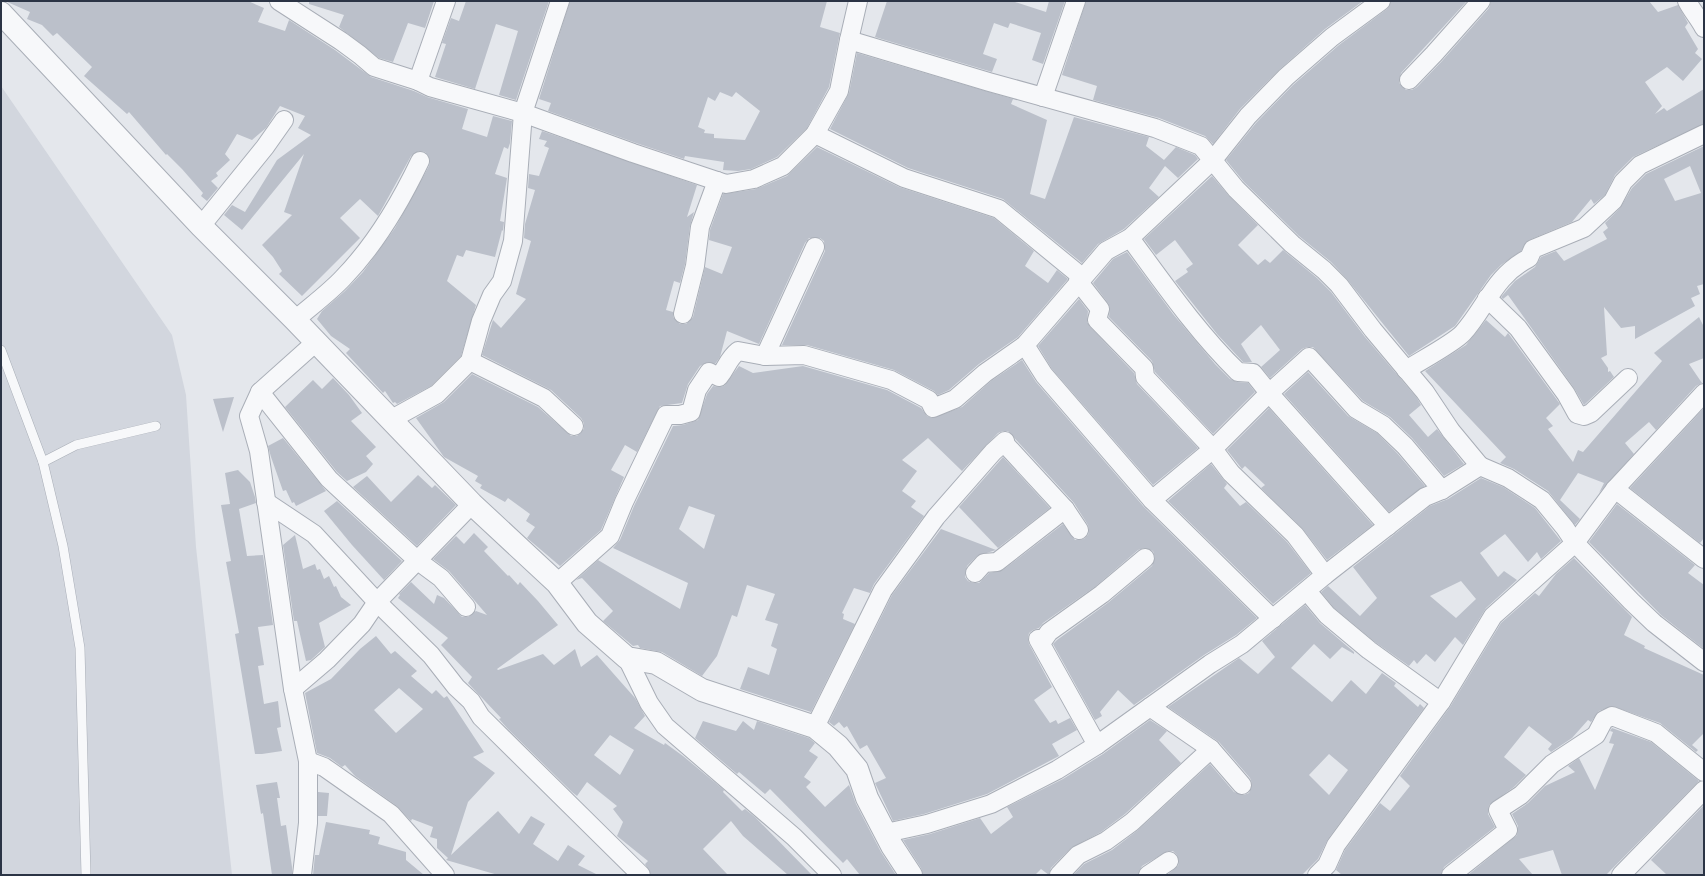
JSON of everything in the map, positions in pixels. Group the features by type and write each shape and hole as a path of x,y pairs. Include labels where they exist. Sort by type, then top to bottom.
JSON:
{"street":[{"path":"279,1 341,41 374,67 418,81 430,87 523,113 633,153 726,184 754,179 783,166 815,134 839,92 858,1"},
{"path":"418,81 446,1"},
{"path":"390,420 437,394 470,361 481,321 492,295 502,281 513,241 523,113 560,1"},
{"path":"1043,97 1076,1"},
{"path":"557,583 610,536 624,502 666,415 680,415 691,412 696,390 709,372 719,376 724,371 729,358 738,351 765,356 804,355 891,380 929,400 933,408 955,399 985,373 1025,345 1106,250 1130,238 1213,160 1248,116 1286,77 1332,37 1381,1"},
{"path":"1408,80 1434,54 1481,1"},
{"path":"1687,1 1691,9 1698,16 1704,28"},
{"path":"1,13 201,226 295,320 472,504 557,583 587,623 627,658 649,703 664,726 794,837 832,875"},
{"path":"849,40 988,82 1155,128 1184,138 1201,146 1236,189 1292,244 1324,270 1339,285 1373,330 1425,392 1451,431 1480,466 1514,481 1542,500 1566,528 1575,543 1654,623 1704,662"},
{"path":"201,226 266,147 284,120"},
{"path":"815,134 904,178 999,209 1080,279 1100,309 1097,320 1144,368 1146,377 1213,449 1231,473 1296,535 1325,575"},
{"path":"1406,370 1462,334 1487,298 1514,266 1529,258 1533,249 1542,244 1563,238 1584,228 1613,201 1623,182 1640,165 1704,134"},
{"path":"295,320 343,278 382,230 394,208 404,196 420,161"},
{"path":"683,314 695,266 700,226 717,181"},
{"path":"1130,238 1171,294 1217,351 1238,372 1253,372 1269,393 1388,526"},
{"path":"765,356 815,247"},
{"path":"1487,298 1518,328 1566,394 1577,414 1584,416 1591,413 1628,378"},
{"path":"302,875 308,823 308,761 293,689 259,451 248,416 260,392 316,342"},
{"path":"1025,345 1044,375 1152,500 1273,619"},
{"path":"1152,500 1213,449 1269,393 1309,357 1356,409 1383,425 1405,446 1442,490"},
{"path":"470,361 544,398 574,426"},
{"path":"260,392 329,479 418,561 440,578 466,607"},
{"path":"1327,872 1336,845 1441,702 1493,616 1575,543 1615,489 1701,401"},
{"path":"815,727 883,590 936,517 993,452 1005,441 1006,445 1065,509 1079,530"},
{"path":"886,832 927,824 991,804 1057,770 1097,745 1210,664 1242,644 1325,575 1425,497 1442,490 1480,466"},
{"path":"1615,489 1704,560"},
{"path":"266,502 314,534 377,602 431,654 456,688 470,701 481,717 641,875"},
{"path":"293,689 327,660 362,624 377,602 472,504"},
{"path":"975,573 984,563 997,562 1065,509"},
{"path":"1097,745 1038,639 1044,639 1049,632 1102,594 1145,558"},
{"path":"1307,591 1327,615 1370,650 1441,702"},
{"path":"627,658 656,663 702,690 815,727 838,746 857,769 867,798 911,875"},
{"path":"1150,707 1211,749 1242,785"},
{"path":"1451,875 1508,830 1498,810 1521,795 1552,764 1596,735 1604,720 1612,716 1656,733 1704,772"},
{"path":"1058,875 1078,855 1106,841 1132,822 1211,749"},
{"path":"308,761 324,767 391,814 445,875"},
{"path":"1621,875 1704,790"},
{"path":"1148,875 1169,862"}],"lane":[{"path":"1,350 43,462 63,546 80,648 86,875"},
{"path":"43,462 76,445 156,426"}],"shaded area":[{"path":"1,86 172,335 186,395 196,547 232,875 1,875"}],"building":[{"path":"5,1 248,1 264,8 258,22 285,31 289,20 335,50 371,77 414,91 427,97 468,109 462,129 487,137 493,116 512,121 510,143 508,149 504,147 495,174 507,178 500,221 504,222 503,231 502,230 495,257 466,250 463,257 457,255 447,281 476,305 461,356 431,386 397,404 395,402 393,403 385,391 383,393 346,353 350,349 331,336 317,319 322,311 345,291 363,272 395,228 429,166 430,160 425,152 419,151 411,156 378,216 360,199 340,218 360,238 302,296 279,274 282,271 273,257 262,245 292,215 284,212 304,154 242,230 224,215 232,205 245,212 277,160 311,135 298,128 305,116 280,106 266,128 252,140 237,134 225,154 230,160 216,173 218,176 211,181 218,188 207,201 201,196 203,193 182,169 167,154 166,155 129,112 127,114 84,76 92,67 57,33 53,36 42,25 27,19 30,12"},
{"path":"309,1 434,1 425,28 408,23 393,62 379,58 339,27 344,15 309,4"},
{"path":"466,1 549,1 516,100 499,95 518,31 496,24 475,89 435,77 446,44 442,43 451,18 459,21"},
{"path":"570,1 827,1 820,27 840,33 829,87 807,128 777,157 751,169 738,171 723,170 724,162 685,156 684,159 548,111 551,103 539,99","holes":["720,92 732,97 736,92 760,111 745,140 714,138 714,134 704,133 705,130 698,127 708,97 715,101"]},
{"path":"887,1 1012,1 1046,12 1049,1 1065,1 1043,64 1032,60 1041,33 1010,23 1008,28 994,23 983,54 997,59 992,72 875,37"},
{"path":"1086,1 1363,1 1325,29 1279,70 1240,109 1213,144 1205,136 1159,118 1093,100 1097,86 1062,75"},
{"path":"1391,1 1467,1 1401,73 1399,83 1406,90 1412,90 1417,87 1442,61 1489,8 1491,1 1649,1 1658,12 1678,5 1688,23 1685,27 1698,49 1695,53 1702,59 1683,81 1667,67 1645,82 1662,106 1655,114 1664,108 1667,111 1704,89 1704,124 1633,157 1615,175 1605,195 1594,204 1591,199 1572,222 1529,240 1521,251 1501,265 1491,275 1455,326 1409,356 1346,278 1331,262 1299,236 1244,182 1226,160 1256,123 1293,85 1339,45 1387,9"},
{"path":"857,53 1013,99 1011,104 1047,120 1030,194 1045,199 1074,117 1149,137 1146,146 1164,160 1176,147 1195,155 1198,159 1178,178 1165,166 1149,188 1159,197 1124,229 1098,244 1082,263 1003,199 908,168 830,129 849,93"},
{"path":"542,131 697,185 687,217 694,212 690,226 685,264 680,283 674,281 666,310 673,312 673,317 680,324 686,324 693,317 705,267 722,274 732,247 709,240 710,230 723,194 756,189 787,176 817,147 899,187 994,218 1034,251 1025,266 1048,283 1057,270 1068,279 1018,337 979,364 949,390 938,395 934,391 894,370 807,345 782,345 825,251 824,241 820,238 809,238 805,243 759,344 727,331 720,357 715,364 708,362 700,366 688,384 682,403 660,406 637,452 625,445 611,470 624,477 601,530 560,566 527,538 535,527 526,521 530,514 508,498 505,502 480,488 482,485 475,481 478,476 444,457 416,418 444,402 472,374 538,407 571,436 577,436 584,429 584,423 581,418 551,390 482,355 493,320 501,328 526,299 516,294 531,241 524,238 525,224 535,190 528,188 529,174 539,176 549,148 544,146 547,141 539,139"},
{"path":"1704,146 1704,284 1697,286 1700,294 1691,298 1695,306 1635,339 1635,326 1621,328 1604,307 1607,355 1601,358 1608,368 1608,372 1610,371 1614,377 1584,405 1574,388 1508,295 1503,299 1501,297 1515,281 1535,267 1541,257 1556,251 1564,261 1607,239 1603,232 1608,228 1605,223 1620,208 1632,188 1646,174","holes":["1690,166 1701,193 1675,201 1664,179"]},
{"path":"1212,176 1229,196 1258,225 1238,245 1258,265 1265,259 1270,263 1283,250 1317,278 1331,292 1365,337 1417,398 1421,405 1409,415 1428,437 1437,429 1464,464 1444,476 1412,438 1390,417 1363,401 1313,347 1302,349 1270,378 1261,367 1280,350 1261,325 1241,344 1252,362 1243,362 1217,334 1175,281 1188,272 1186,269 1193,264 1175,240 1156,255 1144,239"},
{"path":"1127,252 1173,314 1215,364 1230,379 1237,382 1248,383 1255,392 1213,434 1155,372 1152,361 1109,317 1110,307 1093,283 1113,259"},
{"path":"1079,299 1088,311 1087,322 1090,327 1134,373 1137,384 1198,448 1153,485 1052,369 1038,346"},
{"path":"1699,317 1704,327 1704,358 1689,364 1702,383 1696,386 1656,430 1649,422 1625,443 1634,454 1599,493 1604,483 1578,473 1560,500 1580,519 1575,525 1548,491 1514,469 1500,463 1506,457 1425,371 1466,345 1486,320 1505,337 1508,333 1560,404 1546,418 1553,426 1548,429 1573,462 1578,450 1583,452 1662,361 1654,353"},
{"path":"1022,360 1036,382 1144,507 1257,618 1236,635 1204,655 1134,705 1118,690 1100,712 1102,716 1095,720 1053,644 1109,602 1152,566 1155,557 1153,551 1144,548 1138,550 1096,586 1043,623 1039,628 1029,633 1029,644 1052,687 1034,700 1050,723 1056,720 1058,724 1070,718 1077,730 1052,744 1059,756 987,794 924,814 893,821 875,783 886,778 867,745 860,749 847,726 844,728 839,722 834,726 829,722 892,595 941,529 996,550 977,556 967,566 965,577 968,581 973,583 979,583 989,573 1003,570 1063,524 1075,540 1084,539 1088,535 1088,525 1074,503 1008,431 998,433 962,471 928,438 902,460 917,471 902,491 916,501 911,507 924,516 874,584 870,593 854,588 842,613 844,614 843,619 855,624 811,712 740,689 748,667 769,675 777,649 771,646 778,624 765,620 775,594 747,585 737,617 732,615 717,656 702,676 662,652 640,648 638,645 633,646 603,621 613,611 582,578 576,580 598,560 680,609 688,583 613,548 620,540 634,506 673,426 683,425 698,420 707,394 713,386 724,386 739,366 753,373 803,366 887,390 921,408 927,416 932,418 962,407 991,381","holes":["689,506 715,515 704,549 679,529"]},
{"path":"1308,372 1348,416 1377,433 1397,453 1425,486 1389,512 1284,394"},
{"path":"333,378 349,395 362,413 351,421 376,447 366,456 373,464 366,472 347,481 337,472 285,407 313,380 322,389"},
{"path":"234,397 223,432 213,399"},
{"path":"1269,408 1373,525 1327,560 1302,528 1261,488 1265,485 1245,466 1242,469 1227,450"},
{"path":"1704,408 1704,538 1700,543 1630,488"},
{"path":"283,438 326,491 296,506 294,502 292,503 286,490 283,491 268,446"},
{"path":"1003,457 1050,508 998,548 959,507"},
{"path":"1211,464 1227,484 1224,488 1240,506 1246,502 1287,542 1311,573 1273,604 1168,501"},
{"path":"238,470 250,482 255,497 256,503 239,509 247,556 263,555 273,625 258,627 264,665 258,666 264,704 278,701 281,727 277,728 282,751 262,754 255,754 235,634 239,633 226,562 231,561 221,505 230,504 225,473"},
{"path":"418,475 432,488 435,485 456,505 417,546 353,487 367,476 391,502"},
{"path":"1481,478 1503,487 1535,508 1561,541 1541,559 1537,552 1528,562 1505,534 1480,553 1498,577 1504,571 1517,580 1486,608 1463,645 1455,637 1435,662 1426,654 1417,664 1414,660 1409,666 1375,642 1334,608 1321,592 1328,586 1360,616 1377,598 1353,567 1430,506 1448,499","holes":["1461,581 1476,599 1456,618 1430,596"]},
{"path":"337,501 402,561 384,580 324,511"},
{"path":"1617,504 1695,565 1688,573 1704,585 1704,649 1661,615 1589,542"},
{"path":"474,533 488,547 484,551 518,585 520,582 558,625 497,669 498,670 543,654 554,665 575,649 581,667 597,655 635,698 645,716 634,728 664,745 665,743 683,756 724,790 723,792 742,811 745,809 755,817 812,875 788,875 743,836 731,821 703,849 728,875 651,875 645,864 648,861 617,836 623,822 613,809 617,806 587,782 577,796 572,792 508,729 499,719 501,718 468,683 472,677 441,645 448,638 398,598 400,595 399,594 411,582 434,604 437,595 444,598 462,617 468,617 476,611 487,615 449,571 433,559 456,536 464,544","holes":["610,735 634,750 620,775 594,755"]},
{"path":"295,535 303,569 315,564 317,570 320,569 324,579 329,576 341,597 351,605 319,623 325,647 311,660 306,661 297,621 294,621 283,545"},
{"path":"1574,558 1632,617 1624,635 1645,646 1644,648 1704,675 1704,733 1692,745 1698,750 1696,752 1660,723 1612,706 1599,711 1591,722 1588,720 1572,738 1551,752 1548,749 1552,744 1529,726 1504,757 1526,775 1514,787 1489,805 1488,814 1495,827 1444,867 1441,875 1342,875 1336,870 1345,850 1380,803 1390,811 1410,786 1400,776 1450,707 1501,623 1535,593 1539,596 1556,574"},
{"path":"1305,605 1320,623 1354,652 1354,654 1342,647 1330,659 1314,644 1291,668 1332,702 1351,680 1366,694 1382,673 1396,683 1394,686 1418,707 1420,704 1424,708 1328,839 1318,859 1302,875 1167,875 1178,866 1179,861 1177,855 1173,851 1168,851 1142,866 1138,875 1073,875 1084,864 1112,850 1138,830 1210,764 1234,792 1244,795 1249,793 1252,783 1250,778 1219,742 1168,707 1239,658 1258,674 1275,657 1262,641","holes":["1329,754 1348,770 1329,795 1309,775"]},
{"path":"376,636 391,654 395,651 417,671 411,676 432,694 436,690 444,698 447,696 484,752 473,757 495,773 468,802 451,855 498,811 519,834 531,816 545,824 533,844 558,861 568,845 585,856 578,865 598,875 498,875 446,860 448,858 437,848 437,839 430,837 433,827 412,819 411,821 397,806 355,776 345,765 342,767 330,758 317,753 305,693 331,679 360,649","holes":["399,688 423,709 396,733 374,710"]},
{"path":"1150,720 1167,731 1159,740 1181,763 1125,814 1101,832 1071,848 1051,868 1049,875 1041,869 1035,875 923,875 921,868 903,840 930,834 980,818 991,834 1013,817 1007,807 1063,779 1103,754"},
{"path":"703,721 736,731 743,721 754,730 757,721 809,738 815,743 809,751 818,757 804,777 811,782 806,787 825,807 849,785 856,804 881,852 896,875 860,875 847,859 843,863 770,789 765,794 739,772 737,774 695,738"},
{"path":"1612,728 1651,742 1699,781 1606,875 1562,875 1553,850 1519,859 1533,875 1468,875 1517,835 1518,826 1512,814 1528,803 1545,786 1575,772 1568,766 1579,758 1595,790 1614,744 1609,743 1613,732 1610,731"},
{"path":"277,782 280,798 277,798 281,826 286,825 292,875 272,875 263,813 261,814 256,785"},
{"path":"318,792 329,793 327,816 318,816"},
{"path":"1704,805 1704,875 1667,875 1651,860"},
{"path":"326,822 370,830 369,834 380,837 378,844 406,852 406,860 424,875 313,875 315,855 319,855"}]}
